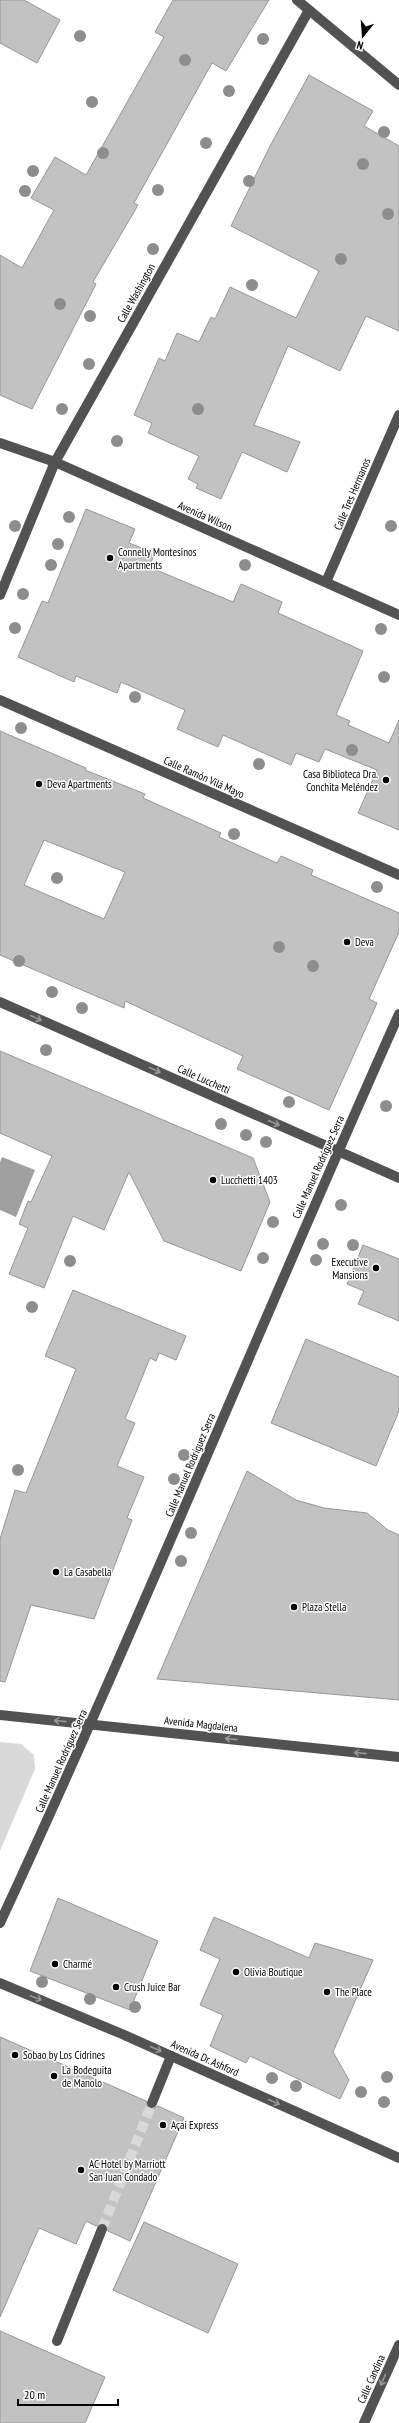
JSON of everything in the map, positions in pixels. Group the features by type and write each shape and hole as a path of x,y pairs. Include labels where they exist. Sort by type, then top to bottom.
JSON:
{"street":[{"path":"297,0 399,85"},
{"name":"Calle Washington","path":"0,595 55,462 309,10"},
{"name":"Calle Tres Hermanos","path":"326,582 399,415"},
{"name":"Avenida Wilson","path":"0,443 55,462 399,615"},
{"name":"Calle Ramón Vilá Mayo","path":"0,700 399,875"},
{"name":"Calle Lucchetti","path":"0,1002 399,1178"},
{"name":"Calle Manuel Rodríguez Serra","path":"0,1923 91,1724 338,1151 399,1014"},
{"name":"Avenida Magdalena","path":"0,1715 399,1757"},
{"name":"Avenida Dr. Ashford","path":"0,1984 171,2056 399,2158"},
{"path":"152,2103 171,2056"},
{"path":"57,2341 102,2229"},
{"name":"Calle Candina","path":"364,2423 399,2345"}],"shaded area":[{"path":"2,1157 35,1170 16,1217 0,1210 0,1162"},
{"path":"0,1742 21,1744 34,1755 35,1769 0,1851"}],"building":[{"path":"0,0 24,0 60,20 37,63 0,43"},
{"path":"173,0 269,0 226,71 212,63 134,203 138,205 93,282 96,284 32,409 0,395 0,255 22,268 54,210 31,198 55,157 86,175 164,37 155,32"},
{"path":"309,75 373,111 364,126 399,146 399,331 366,316 340,371 288,346 254,425 300,442 287,472 242,452 221,499 196,488 198,484 188,479 199,456 148,433 152,423 134,415 159,358 165,361 177,333 199,342 211,317 215,319 230,287 296,318 319,271 231,226 270,146"},
{"path":"86,509 135,529 129,543 155,553 149,567 233,602 241,584 282,602 278,613 363,651 336,715 350,721 348,725 389,743 399,720 399,830 358,813 377,770 325,749 319,762 296,753 291,765 223,735 218,747 177,729 185,710 121,682 117,693 76,676 74,682 18,657 42,601 48,603"},
{"path":"0,731 86,768 85,770 145,794 143,798 221,833 219,837 277,863 281,856 313,870 311,875 399,913 399,932 369,999 377,1003 329,1110 237,1069 243,1056 125,1001 124,1008 0,955","holes":["44,840 125,872 104,919 24,885"]},
{"path":"0,1051 253,1158 270,1202 241,1271 164,1241 129,1172 104,1230 73,1216 44,1288 9,1274 28,1228 19,1224 28,1201 31,1202 52,1156 0,1133"},
{"name":"Executive Mansions","path":"363,1245 399,1259 399,1321 358,1304 364,1291 347,1284"},
{"path":"73,1290 186,1336 176,1360 159,1353 156,1361 150,1358 125,1419 135,1423 117,1466 144,1477 127,1518 132,1520 94,1619 31,1605 5,1682 0,1681 0,1539 15,1490 26,1493 76,1369 45,1356"},
{"path":"306,1339 399,1377 399,1411 376,1466 271,1423"},
{"name":"Plaza Stella","path":"247,1471 296,1500 324,1508 367,1513 388,1530 399,1535 399,1700 157,1679"},
{"path":"58,1898 158,1941 130,2010 30,1971"},
{"path":"214,1917 309,1958 315,1943 373,1960 333,2052 349,2080 340,2099 250,2056 246,2063 210,2046 223,2015 200,2005 220,1959 200,1950"},
{"name":"AC Hotel by Marriott San Juan Condado","path":"0,2037 146,2101 149,2109 153,2109 158,2106 184,2118 130,2241 108,2231 107,2225 104,2223 96,2226 86,2221 76,2244 39,2228 0,2317"},
{"path":"144,2222 238,2264 208,2333 113,2290"},
{"path":"0,2331 105,2377 85,2423 0,2423"}],"tunnel":[{"path":"102,2229 152,2103"}],"place":[{"name":"Connelly Montesinos Apartments","path":"110,558"},
{"name":"Casa Biblioteca Dra. Conchita Meléndez","path":"386,780"},
{"name":"Deva Apartments","path":"39,784"},
{"name":"Deva","path":"347,942"},
{"name":"Lucchetti 1403","path":"213,1180"},
{"name":"Executive Mansions","path":"376,1268"},
{"name":"La Casabella","path":"56,1572"},
{"name":"Plaza Stella","path":"294,1607"},
{"name":"Charmé","path":"55,1964"},
{"name":"Olivia Boutique","path":"236,1972"},
{"name":"Crush Juice Bar","path":"116,1987"},
{"name":"The Place","path":"327,1992"},
{"name":"Sobao by Los Cidrines","path":"15,2055"},
{"name":"La Bodeguita de Manolo","path":"54,2076"},
{"name":"Açai Express","path":"163,2125"},
{"name":"AC Hotel by Marriott San Juan Condado","path":"81,2170"}]}
